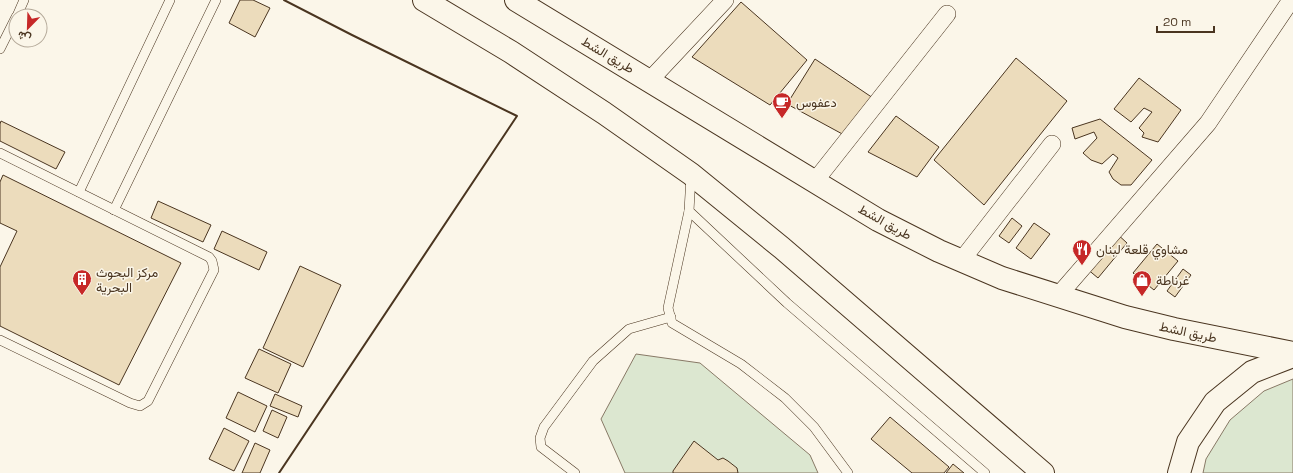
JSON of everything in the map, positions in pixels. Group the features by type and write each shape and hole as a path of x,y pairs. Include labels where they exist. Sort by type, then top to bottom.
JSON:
{"highway":[{"path":"424,0 511,52 597,108 691,174 782,248 1043,473"},
{"name":"طريق الشط","path":"516,0 650,80 878,220 939,251 1002,278 1126,317 1293,355"},
{"path":"1179,473 1188,442 1215,402 1252,372 1293,355"}],"street":[{"path":"650,80 725,0"},
{"path":"1058,296 1208,123 1291,0"},
{"path":"815,181 947,14"},
{"path":"961,261 1052,144"}],"lane":[{"path":"79,192 170,0"},
{"path":"114,210 216,0"},
{"path":"0,49 8,33"},
{"path":"0,153 209,257 214,265 214,270 148,401 140,406 134,406 0,340"},
{"path":"691,174 689,211 668,308 672,323 741,364 785,398 814,427 848,473"},
{"path":"689,211 787,303 985,473"},
{"path":"575,473 541,447 540,438 544,427 593,361 629,329 671,317"}],"green space":[{"path":"636,354 700,363 810,455 818,473 625,473 601,419"},
{"path":"1293,379 1293,473 1203,473 1206,459 1230,420 1264,391"}],"building":[{"path":"240,0 253,0 270,8 255,37 229,23"},
{"path":"741,2 807,60 770,105 692,57"},
{"path":"1016,58 1067,101 984,205 934,160"},
{"path":"815,59 873,98 846,136 787,104"},
{"path":"1139,78 1181,110 1158,142 1142,137 1144,133 1139,128 1152,112 1144,108 1131,122 1114,109"},
{"path":"896,116 939,147 917,177 868,152"},
{"path":"1100,119 1152,160 1131,185 1121,185 1113,179 1109,172 1118,158 1113,154 1102,164 1091,160 1083,153 1097,138 1094,132 1075,139 1072,128"},
{"path":"1,121 65,152 56,169 0,141"},
{"name":"مركز البحوث البحرية","path":"3,175 181,263 119,385 0,326 0,267 17,231 0,223 0,182"},
{"path":"158,201 211,225 203,242 151,218"},
{"path":"1012,218 1022,226 1009,243 999,236"},
{"path":"1034,223 1050,234 1031,259 1016,248"},
{"path":"222,231 267,252 259,270 214,249"},
{"path":"1115,232 1127,243 1098,278 1086,268"},
{"path":"1157,244 1178,261 1154,290 1133,273"},
{"path":"300,266 341,285 303,367 263,348"},
{"path":"1183,269 1191,275 1175,297 1167,291"},
{"path":"259,349 291,364 278,393 245,378"},
{"path":"238,392 267,406 255,432 226,418"},
{"path":"275,394 302,406 298,417 270,406"},
{"path":"272,410 287,417 278,438 263,431"},
{"path":"890,417 949,467 944,473 912,473 871,439"},
{"path":"224,428 249,441 234,471 209,459"},
{"path":"694,441 718,460 723,458 728,461 737,468 738,473 673,473"},
{"path":"255,443 270,450 260,473 242,473"},
{"path":"953,464 964,473 946,473"}],"wall":[{"path":"279,473 517,116 284,0"}],"place":[{"name":"دعفوس","path":"782,119"},
{"name":"مشاوي قلعة لبنان","path":"1082,266"},
{"name":"مركز البحوث البحرية","path":"82,296"},
{"name":"غرناطة","path":"1142,297"}]}
